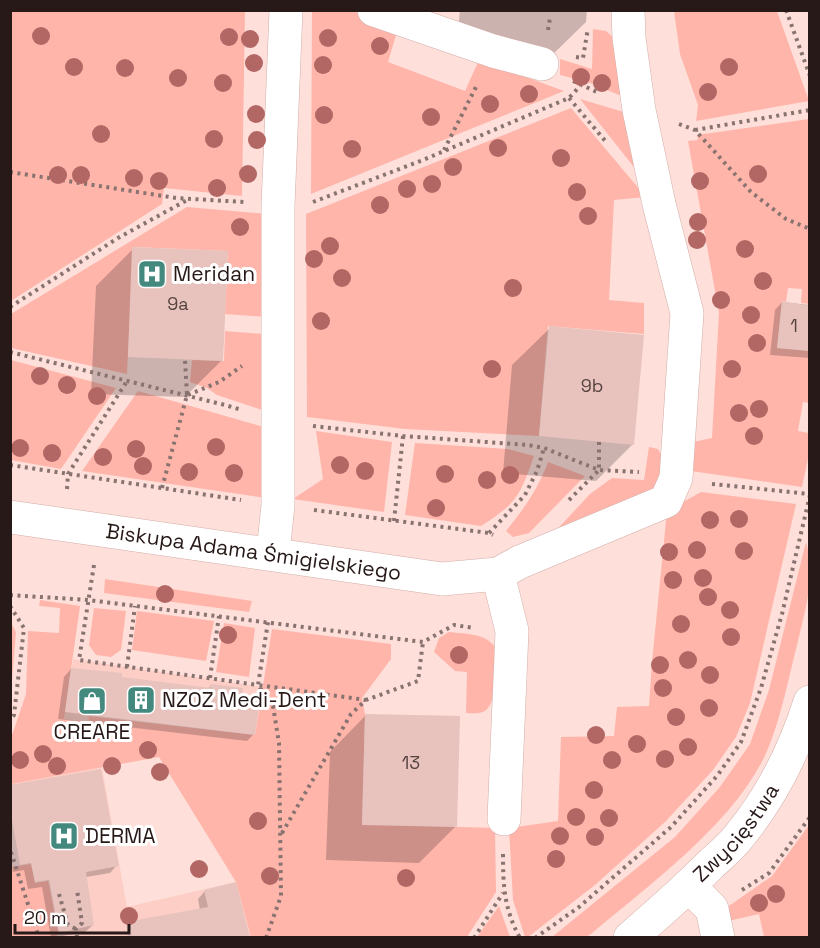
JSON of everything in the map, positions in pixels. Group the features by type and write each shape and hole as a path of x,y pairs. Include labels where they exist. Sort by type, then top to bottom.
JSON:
{"street":[{"path":"273,553 278,505 278,206 286,10"},
{"path":"374,10 493,51 542,64"},
{"path":"504,819 512,631 498,574 666,501 676,478 687,313 659,204 639,110 629,38 628,10"},
{"name":"Biskupa Adama Śmigielskiego","path":"10,517 442,579 498,574"},
{"name":"Zwycięstwa","path":"630,938 690,885 740,836 766,797 787,759 804,722 810,702"},
{"path":"690,885 712,909 718,938"}],"path":[{"path":"786,10 810,76"},
{"path":"585,54 588,28"},
{"path":"444,151 493,51"},
{"path":"10,172 190,199 278,206 306,205 444,151 569,98 581,86"},
{"path":"810,110 695,130 751,192 786,219 810,229"},
{"path":"10,307 118,238 190,199"},
{"path":"187,395 219,382 240,368 262,342 278,342"},
{"path":"10,352 225,405"},
{"path":"162,488 187,395 185,360"},
{"path":"68,474 127,381"},
{"path":"277,422 543,448 599,470 640,472"},
{"path":"394,521 403,436"},
{"path":"599,442 599,470"},
{"path":"489,533 525,495 537,471 543,448"},
{"path":"535,938 579,907 671,826 717,776 741,741 761,688 782,614 810,494 704,483"},
{"path":"10,595 88,600 423,642 454,625 498,632 512,631"},
{"path":"88,600 79,660 366,700"},
{"path":"10,606 24,628 14,715 10,721"},
{"path":"127,667 135,606"},
{"path":"210,678 219,616"},
{"path":"266,938 281,896 279,743 273,706 258,685 268,622"},
{"path":"281,833 351,714 366,700 418,681 423,642"},
{"path":"504,819 502,829 503,892 520,938"},
{"path":"10,846 39,938"},
{"path":"76,929 82,923 78,890"},
{"path":"474,938 503,892"},
{"path":"59,894 68,925 76,929"},
{"path":"76,929 77,938"}],"shaded area":[{"path":"11,10 245,11 242,196 164,188 162,204 11,301"},
{"path":"312,11 353,11 399,25 388,62 465,91 479,60 564,91 311,194"},
{"path":"674,11 777,11 809,101 696,121 698,105 680,54"},
{"path":"593,29 606,31 615,39 624,97 590,83 560,75 560,59 592,69"},
{"path":"580,99 627,113 641,176"},
{"path":"571,108 646,197 614,200 609,300 644,303 644,334 548,326 539,436 405,429 307,417 306,214"},
{"path":"809,119 809,304 801,303 802,289 788,288 786,302 782,301 777,348 809,351 809,403 803,402 798,431 809,433 809,454 802,487 691,471 693,442 712,438 719,313 688,141 698,140 697,135"},
{"path":"187,207 268,214 267,317 225,314 228,251 133,247 127,374 11,348 11,314"},
{"path":"225,331 264,334 265,411 217,395 207,388 190,382 192,360 224,361"},
{"path":"11,360 116,388 61,469 11,460"},
{"path":"138,391 264,427 266,498 82,471"},
{"path":"316,431 392,442 384,512 293,499 323,479"},
{"path":"415,443 508,449 534,456 525,481 516,497 502,511 481,526 405,515"},
{"path":"649,447 658,449 666,464 659,484 640,499 551,536 590,494 612,478 644,480"},
{"path":"548,462 585,476 529,533 513,537 506,531 530,498"},
{"path":"701,492 796,504 750,703 736,737 713,770 665,822 595,885 525,937 513,900 509,828 558,821 561,737 614,736 617,707 649,706 667,511"},
{"path":"806,542 810,581 803,619 776,725 767,751 753,777 735,803 690,850 591,934 586,937 552,937 675,837 720,787 750,744 769,690"},
{"path":"105,579 252,601 249,612 104,593"},
{"path":"40,600 80,606 64,719 88,722 89,716 255,735 272,629 391,644 391,659 362,698 365,714 362,824 495,828 496,892 467,937 251,937 236,882 159,757 11,784 11,738 26,694 28,631 59,633 60,608 39,606"},
{"path":"94,608 126,611 121,650 111,657 96,655 89,645"},
{"path":"137,611 214,621 206,661 132,650"},
{"path":"11,623 16,632 12,680 10,679"},
{"path":"224,623 255,628 249,677 216,672"},
{"path":"449,632 481,637 495,647 493,696 488,708 483,712 466,713 467,672 455,671 434,652 439,638"},
{"path":"73,659 262,687 255,735 90,715 88,722 64,719"},
{"path":"102,768 127,907 236,882 251,937 60,937 48,881 35,882 31,864 20,865 11,809 10,784"},
{"path":"809,825 809,937 764,937 759,914 728,921 726,908 772,876"},
{"path":"31,864 35,883 48,881 59,935 11,937 10,867"},
{"path":"499,906 510,937 477,937"}],"building":[{"path":"132,247 228,251 223,361 128,357"},
{"path":"782,301 810,306 810,351 777,348"},
{"path":"549,326 644,335 634,445 539,436"},
{"path":"71,668 122,673 122,677 210,688 211,684 243,688 242,697 260,700 255,735 65,712"},
{"path":"365,714 460,716 457,827 362,825"},
{"name":"DERMA","path":"101,769 119,866 86,872 94,925 59,933 49,880 35,882 31,863 20,865 10,809 10,785"},
{"path":"236,882 250,938 128,938 126,922 208,907 204,890"}],"place":[{"name":"Meridan","path":"152,274"},
{"name":"NZOZ Medi-Dent","path":"141,700"},
{"name":"CREARE","path":"92,701"},
{"name":"DERMA","path":"64,836"}]}
